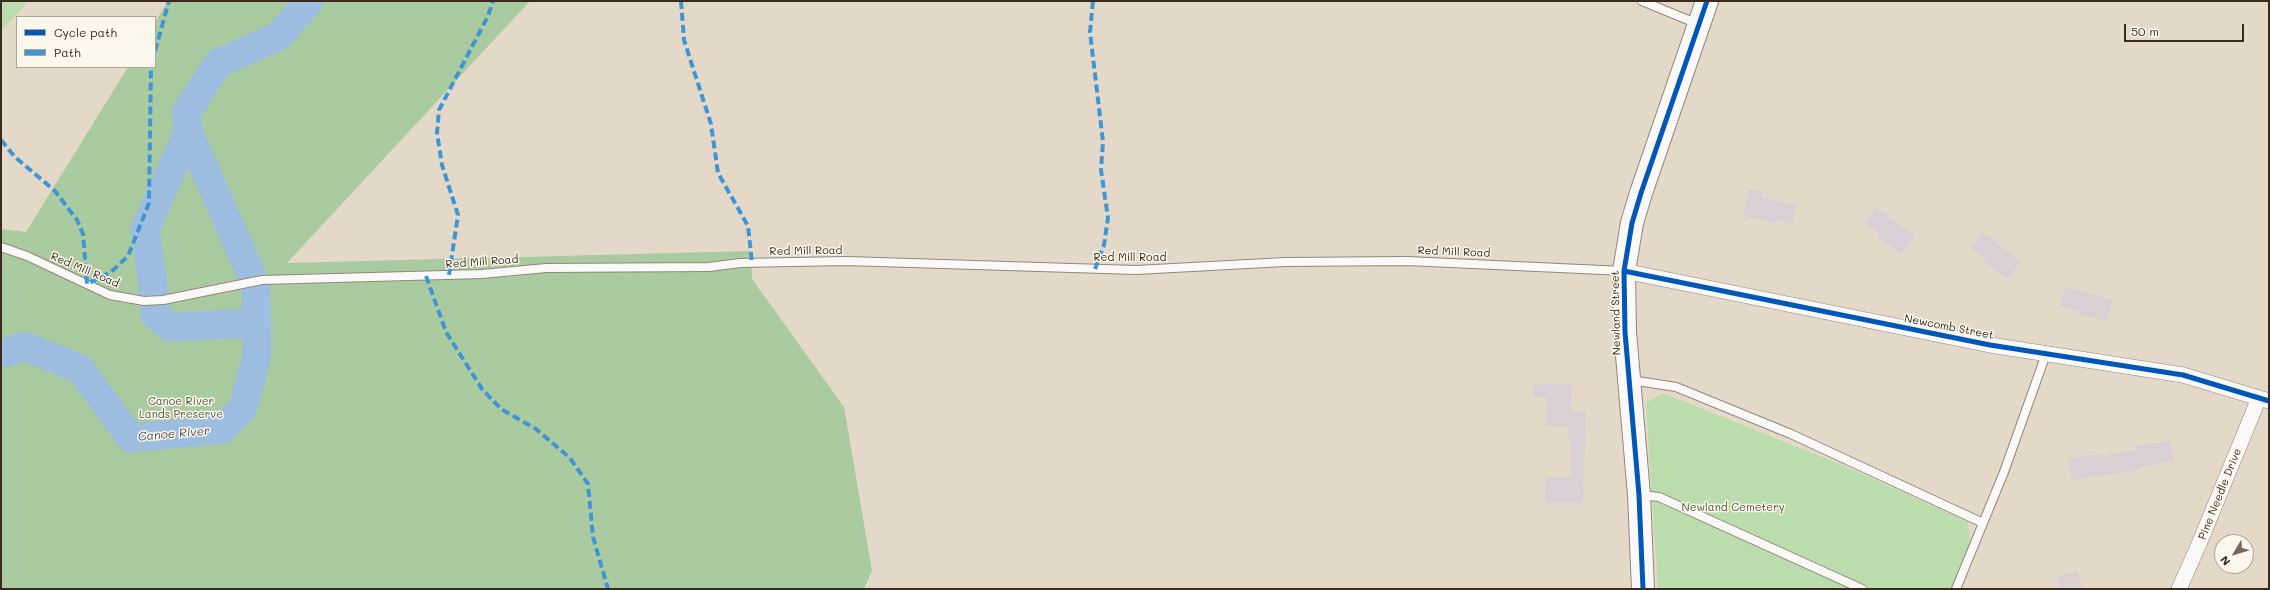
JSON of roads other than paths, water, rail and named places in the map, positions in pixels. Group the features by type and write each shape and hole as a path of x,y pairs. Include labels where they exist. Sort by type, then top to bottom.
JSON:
{"street":[{"name":"Newland Street","path":"1643,589 1639,495 1625,332 1624,271 1632,223 1707,1"},
{"name":"Newcomb Street","path":"1624,271 1990,345 2183,375 2264,400"},
{"name":"Pine Needle Drive","path":"2179,589 2264,400"}],"lane":[{"path":"1642,1 1654,3 1699,24"},
{"name":"Red Mill Road","path":"1,247 27,256 110,295 144,301 163,300 262,280 482,274 546,268 709,267 740,263 846,261 1136,270 1285,262 1407,261 1624,271"},
{"path":"1956,589 1983,522 2046,354"},
{"path":"1629,380 1676,387 1791,434 1983,522"},
{"path":"1639,495 1659,497 1862,589"}],"waterway":[{"name":"Canoe River","path":"1,354 24,346 80,369 131,438 222,429 243,408 257,356 256,290 249,269 188,132 186,113 218,63 279,36 309,1"},
{"name":"Canoe River","path":"188,132 145,230 153,286 155,315 170,327 256,323"}],"park label":[{"name":"Canoe River Lands Preserve","path":"181,408"},
{"name":"Newland Cemetery","path":"1733,508"}]}
